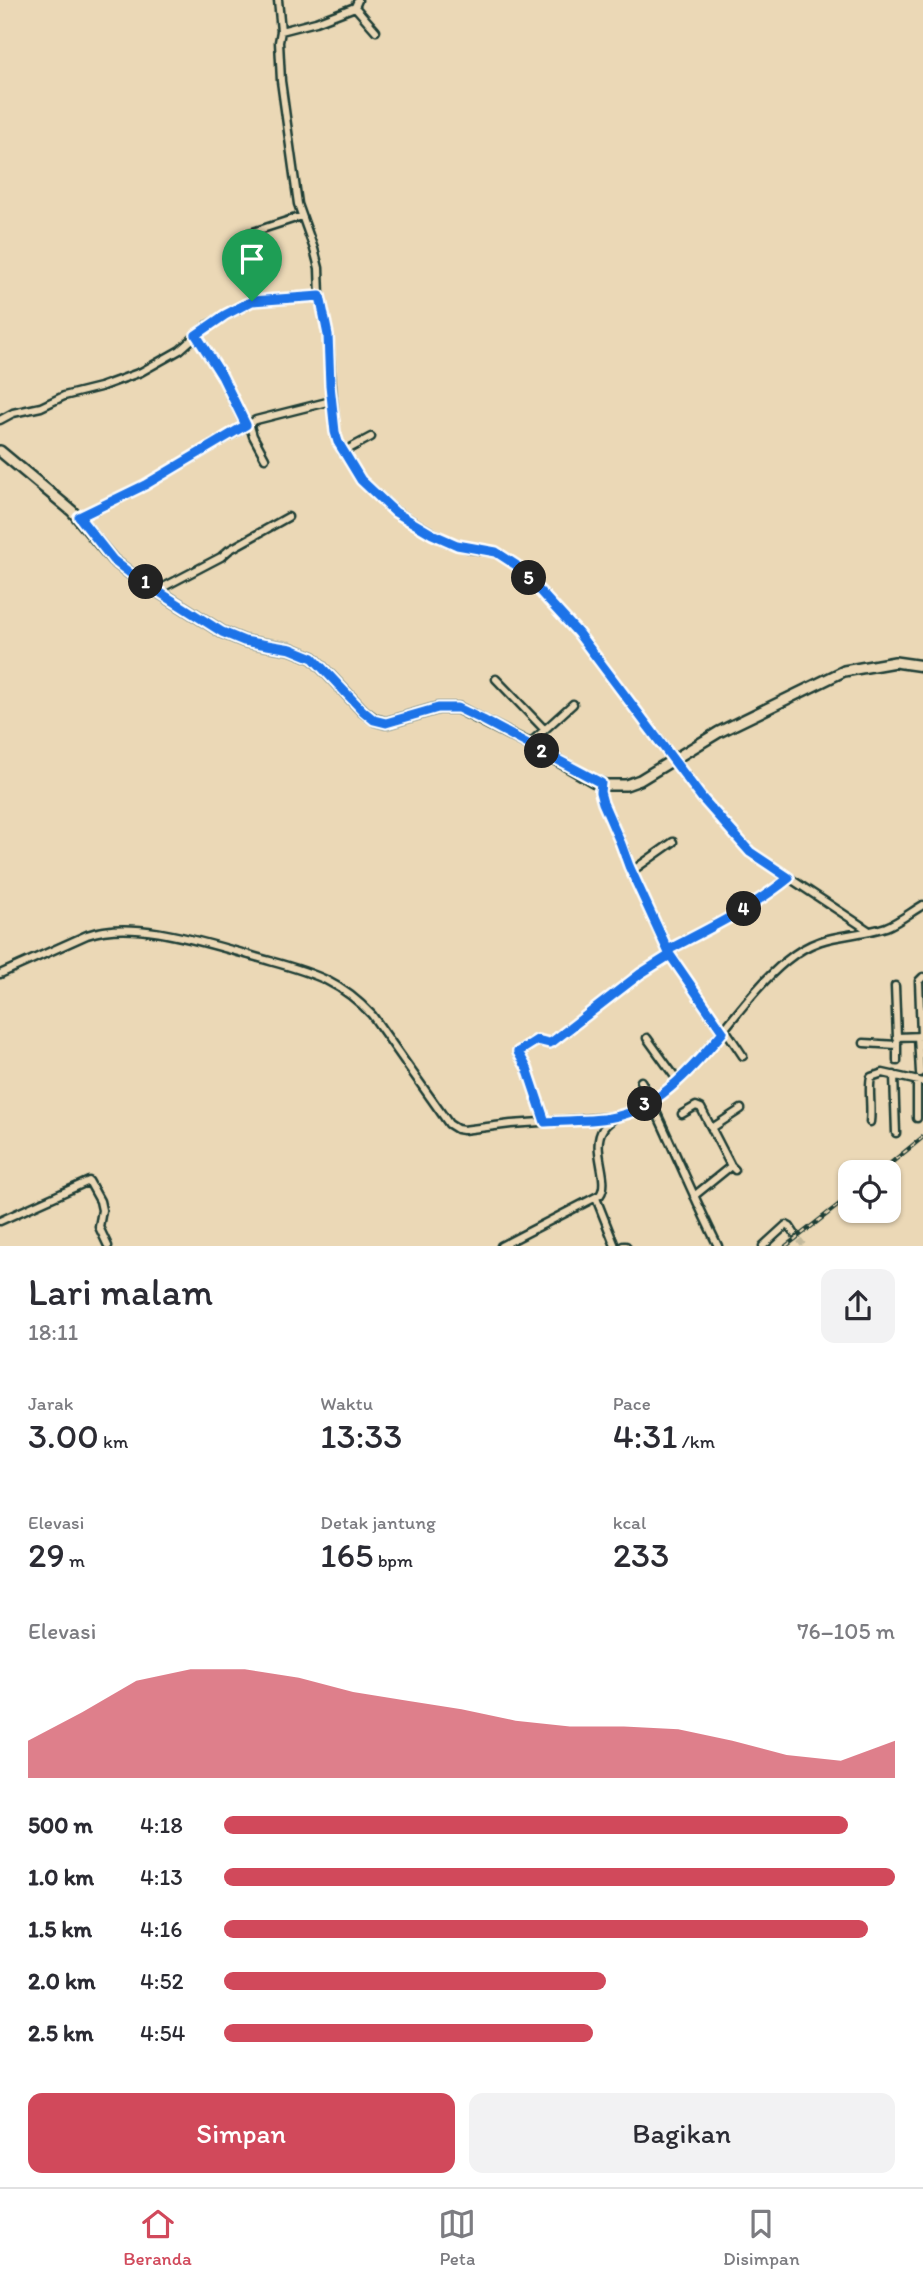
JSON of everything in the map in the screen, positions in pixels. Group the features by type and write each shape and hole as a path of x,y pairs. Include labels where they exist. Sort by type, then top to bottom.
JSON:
{"street":[{"path":"278,0 281,81 297,195 317,260 320,296 328,335 335,432 343,452 367,487 395,512 446,541 471,549 496,552 516,565 578,633 702,798 750,852 869,930"},
{"path":"281,31 316,22 356,3 376,32"},
{"path":"250,233 302,216"},
{"path":"0,420 13,413 41,407 64,396 100,387 141,372 180,350 225,315 252,301 320,296"},
{"path":"196,335 222,376 265,458"},
{"path":"79,517 145,485 247,424 331,401"},
{"path":"343,452 371,437"},
{"path":"0,451 79,517 113,560 131,574 236,639 291,649 313,658 374,720 386,723 438,708 458,708 601,783 616,786 633,783 719,732 844,671 895,662 923,666"},
{"path":"158,590 288,517"},
{"path":"496,679 544,729"},
{"path":"529,744 573,704"},
{"path":"601,783 601,798 669,953 743,1056"},
{"path":"632,872 673,842"},
{"path":"545,1122 527,1068 518,1052 537,1040 552,1042 669,953 771,892 789,878"},
{"path":"0,974 100,930 139,929 218,946 296,968 351,995 372,1015 450,1124 457,1129 628,1114 678,1081 724,1031 760,985 789,958 821,940 890,925 923,905"},
{"path":"917,1118 921,1036 919,981 923,977"},
{"path":"895,986 897,1061"},
{"path":"897,1037 921,1036"},
{"path":"647,1038 678,1081"},
{"path":"864,1043 897,1045"},
{"path":"870,1122 870,1079 883,1073 920,1078"},
{"path":"894,1075 896,1133"},
{"path":"641,1081 718,1245"},
{"path":"682,1114 699,1106 733,1168 694,1196"},
{"path":"712,1128 741,1109"},
{"path":"501,1245 596,1198 604,1191 599,1160 600,1136 603,1128 615,1117"},
{"path":"0,1221 89,1181 100,1201 102,1210 99,1227 108,1245"},
{"path":"596,1198 615,1245"},
{"path":"762,1245 786,1225 794,1233"}],"tunnel":[{"path":"794,1233 804,1246"}],"railway":[{"path":"895,1160 923,1137"},
{"path":"786,1246 838,1205"}],"route":[{"path":"252,301 208,325 196,335 222,376 246,425 145,485 79,517 113,560 131,574 236,639 291,649 313,658 374,720 386,723 438,708 458,708 601,783 603,803 670,955 723,1032 678,1081 628,1114 545,1122 527,1068 518,1052 537,1040 552,1042 640,974 670,955 668,950 719,924 789,878 750,852 702,798 578,633 516,565 496,552 471,549 432,534 395,512 361,480 338,442 335,432 328,335 320,296 252,301"}]}
